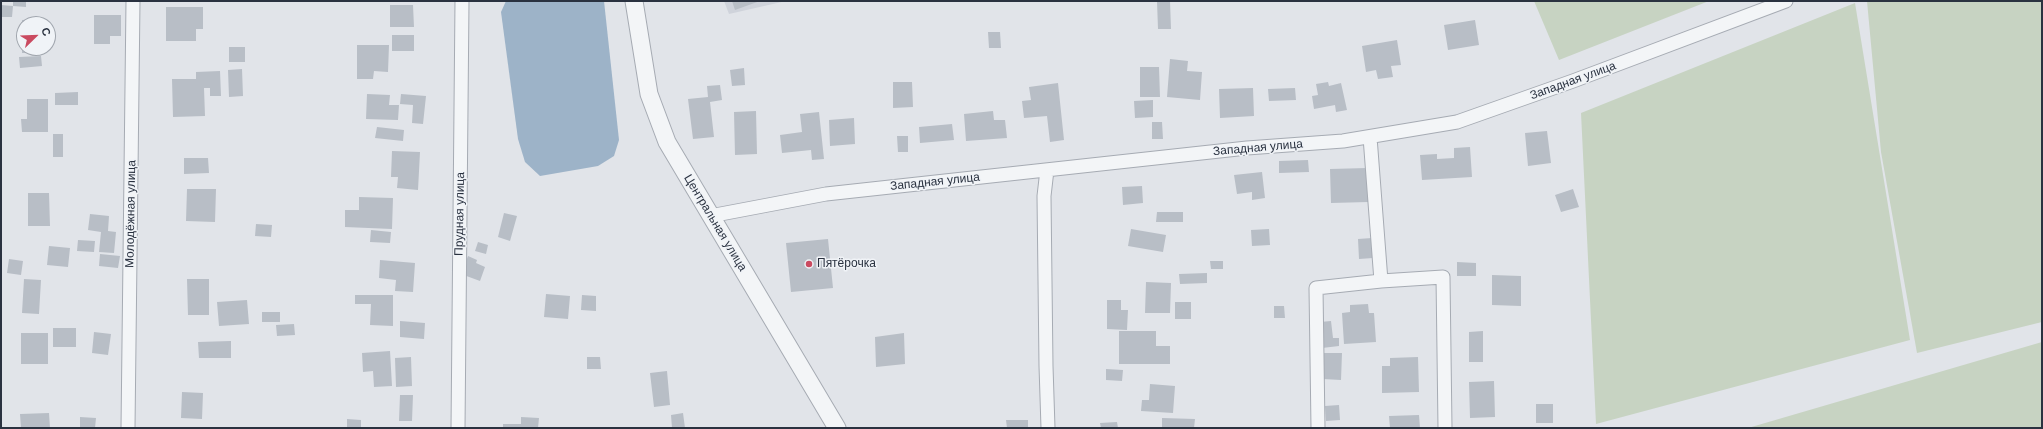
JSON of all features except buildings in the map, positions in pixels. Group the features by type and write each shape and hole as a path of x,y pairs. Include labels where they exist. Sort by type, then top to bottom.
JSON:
{"street":[{"name":"Молодёжная улица","path":"128,428 133,1"},
{"name":"Прудная улица","path":"458,428 462,1"},
{"name":"Центральная улица","path":"634,1 649,94 667,142 837,428"},
{"name":"Западная улица","path":"710,216 826,194 1247,148 1343,141 1457,122 1573,81 1786,1"},
{"path":"1370,137 1381,281"},
{"path":"1047,170 1044,204 1048,428"},
{"path":"1318,428 1316,288 1381,281 1443,277 1445,428"}],"shaded area":[{"path":"724,1 786,1 729,14"}],"green space":[{"path":"1534,1 1709,1 1559,60"},
{"path":"1867,1 2042,1 2042,322 1917,353 1881,152"},
{"path":"1855,3 1910,340 1596,424 1581,113"},
{"path":"2042,342 2042,428 1748,428"}],"water":[{"path":"506,1 604,1 619,140 614,156 598,166 540,176 525,162 518,139 501,12"}],"place":[{"name":"Пятёрочка","path":"809,264"}]}
